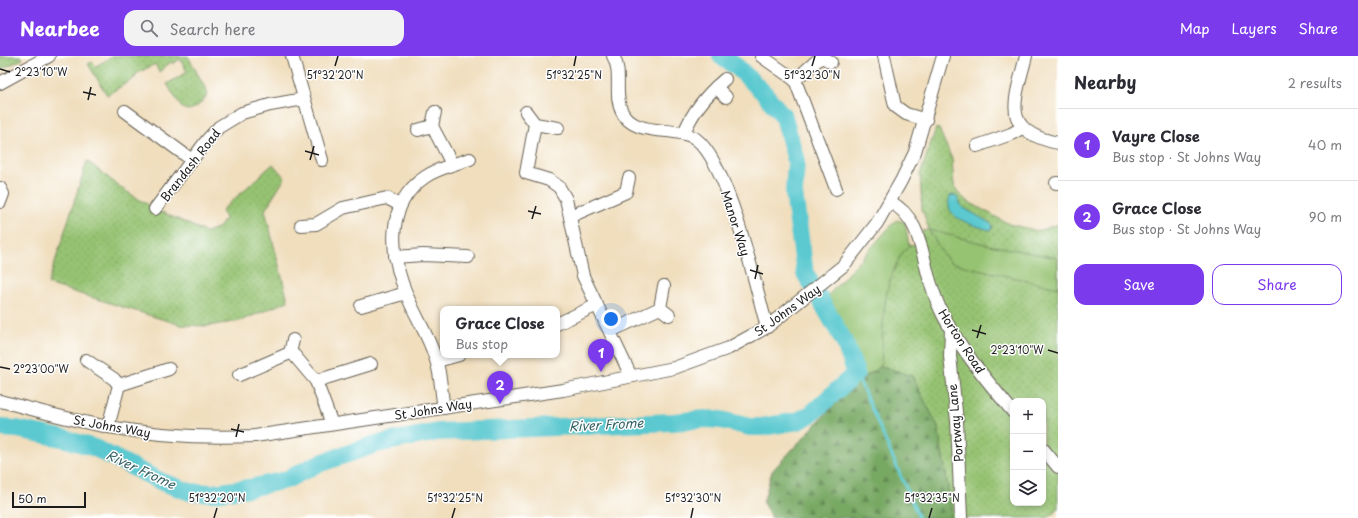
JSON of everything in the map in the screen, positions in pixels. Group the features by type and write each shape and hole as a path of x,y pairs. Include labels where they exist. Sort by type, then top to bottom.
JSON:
{"street":[{"path":"0,83 49,56"},
{"path":"292,56 322,160"},
{"name":"Manor Way","path":"613,56 617,62 618,97 622,113 630,120 647,129 659,132 677,131 684,133 696,139 708,150 736,215 767,327"},
{"path":"761,56 795,80 836,189"},
{"path":"884,56 895,106 906,114 926,120"},
{"name":"St Johns Way","path":"0,401 108,427 160,434 214,438 255,436 563,390 674,368 729,348 767,327 822,284 844,265 870,233 890,202 915,152 926,120 943,56"},
{"path":"1026,56 1016,96 1015,109 1022,128 1030,135 1058,143"},
{"path":"795,80 824,59"},
{"path":"684,133 698,107 721,83 726,97"},
{"name":"Brandash Road","path":"155,209 218,127 242,113 270,105 304,99"},
{"path":"125,111 192,160"},
{"path":"435,112 432,126 452,164"},
{"path":"526,112 536,124 558,128"},
{"path":"536,124 526,173 549,180 559,187 566,199 584,276 631,376"},
{"path":"418,130 432,126"},
{"path":"985,148 1022,128"},
{"path":"444,408 437,361 427,334 406,293 395,257 394,228 400,205 413,187 424,178 452,164 470,159"},
{"path":"571,216 626,192 629,178"},
{"path":"0,188 3,194 0,202"},
{"path":"301,225 316,224 343,208 387,198 400,205"},
{"name":"Horton Road","path":"890,202 910,217 921,245 936,300 951,329 1010,408"},
{"path":"395,257 423,255 468,257"},
{"path":"611,331 665,311 664,286"},
{"path":"361,306 406,293"},
{"path":"560,323 597,306"},
{"name":"Portway Lane","path":"951,329 950,356 957,421 961,518"},
{"path":"290,353 293,340"},
{"path":"239,375 290,353"},
{"path":"290,353 297,357 316,381 332,424"},
{"path":"437,361 448,358"},
{"path":"86,360 114,379 118,385 108,427"},
{"path":"316,381 371,364"},
{"path":"118,385 169,369"},
{"path":"1046,453 1058,467"}],"green space":[{"path":"0,56 21,56 23,59 0,70"},
{"path":"113,56 188,56 208,93 200,104 193,109 189,110 181,107 167,84 187,72 180,59 173,64 171,62 159,72 155,64 136,74 135,78 107,95 88,64 92,62 96,66"},
{"path":"936,128 939,129 952,159 954,185 959,194 967,201 1009,224 1038,231 1058,224 1058,509 1048,518 951,518 951,506 938,427 881,366 883,307 889,281 903,250 909,246 923,242 922,231 929,230 922,209 920,174","holes":["953,195 962,207 987,222 992,229 989,230 965,221"]},
{"path":"87,161 124,190 155,209 206,232 220,227 225,219 222,210 273,164 285,178 265,210 288,301 240,321 208,326 181,325 48,284"},
{"path":"896,220 905,222 909,246 899,258 885,301 881,366 862,379 850,345 825,299"},
{"path":"929,230 989,245 1058,258 1058,288 952,263 943,254"},
{"path":"881,366 912,376 938,427 951,506 951,518 772,518 763,503 772,471 851,387"}],"water":[{"path":"953,195 957,197 962,207 990,223 993,226 992,229 989,230 967,223 954,215 950,210 949,204 950,196"}],"waterway":[{"name":"River Frome","path":"0,428 17,429 66,439 95,448 162,482 190,492 213,493 249,488 286,480 315,465 376,444 438,432 673,422 705,419 721,420 750,427 762,427 798,421 811,414 856,373 844,341 805,273 794,193 796,161 784,117 764,93 737,67 721,56"},
{"path":"856,373 919,518"}],"place":[{"name":"Vayre Close","path":"601,372"},
{"name":"Grace Close","path":"500,404"}]}
